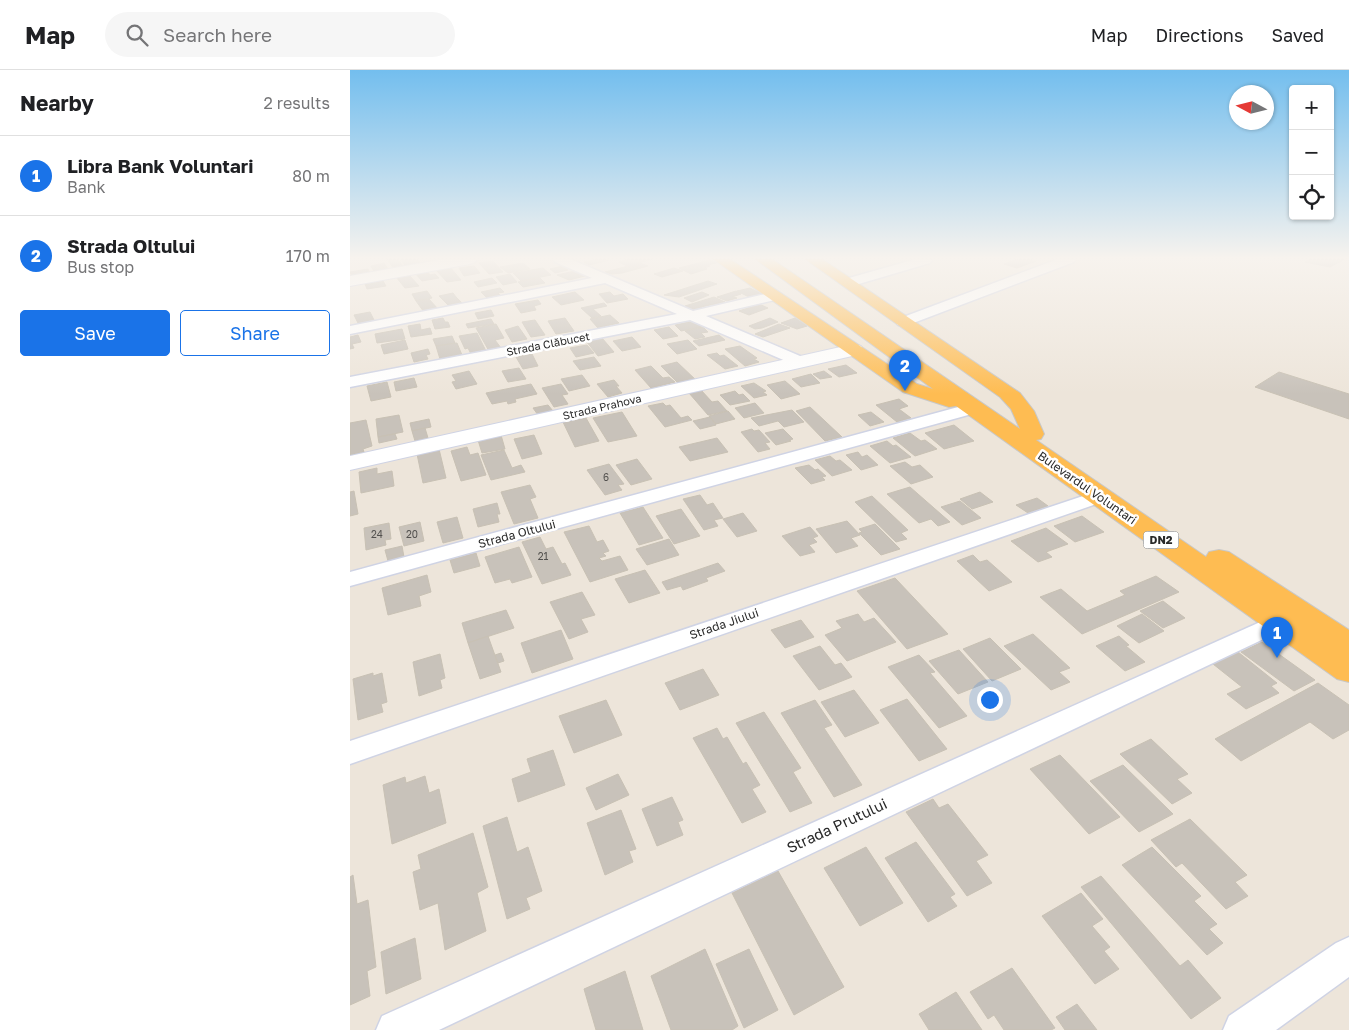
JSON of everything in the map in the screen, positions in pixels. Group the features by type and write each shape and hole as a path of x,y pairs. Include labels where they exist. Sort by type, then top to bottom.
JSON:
{"highway":[{"path":"786,304 910,388 981,406"},
{"name":"DN2","path":"829,304 981,406"},
{"name":"DN2","path":"839,304 981,406"},
{"path":"877,304 1019,403 1026,413 1034,434"},
{"name":"Bulevardul Voluntari","path":"981,406 1034,434 1349,645"},
{"name":"Bulevardul Voluntari","path":"981,406 1098,496 1349,671"}],"street":[{"path":"350,330 482,304"},
{"path":"665,304 801,362"},
{"name":"Strada Clăbucet","path":"350,382 740,304"},
{"path":"903,322 951,304"},
{"name":"Strada Prahova","path":"350,464 854,350"},
{"name":"Strada Oltului","path":"350,580 981,406"},
{"name":"Strada Jiului","path":"350,754 1098,496"},
{"name":"Strada Prutului","path":"396,1030 1278,622"},
{"path":"1243,1030 1349,955"}],"building":[{"path":"418,304 433,304 438,309 424,312"},
{"path":"447,304 463,304 450,307"},
{"path":"515,304 541,304 534,306 536,310 521,313"},
{"path":"600,304 607,306 593,309 601,316 592,318 581,308"},
{"path":"692,304 716,304 701,307 703,309 695,311 685,306"},
{"path":"759,304 768,308 749,315 739,311"},
{"path":"491,310 494,316 478,319 475,313"},
{"path":"370,312 375,322 359,325 354,315"},
{"path":"610,315 619,323 598,328 590,319"},
{"path":"443,318 450,327 435,329 432,320"},
{"path":"565,318 574,331 556,334 548,321"},
{"path":"770,318 778,322 755,329 749,326"},
{"path":"795,318 807,326 797,329 781,323"},
{"path":"491,319 494,324 468,328 466,324"},
{"path":"535,320 545,335 531,337 522,322"},
{"path":"693,321 706,326 681,331 675,325"},
{"path":"420,324 421,330 430,328 432,334 411,337 408,326"},
{"path":"496,324 504,338 495,340 501,348 489,351 476,328"},
{"path":"779,324 790,328 763,337 755,334"},
{"path":"518,326 527,339 512,342 505,330"},
{"path":"669,327 678,336 663,339 654,330"},
{"path":"703,327 708,332 701,333 705,337 695,339 685,331"},
{"path":"402,329 405,339 377,343 375,334"},
{"path":"477,333 486,351 471,354 468,348 465,349 459,336"},
{"path":"358,335 361,342 352,344 354,348 350,349 350,337"},
{"path":"719,335 725,340 699,346 693,341"},
{"path":"452,336 455,343 436,346 433,339"},
{"path":"632,337 641,347 622,351 613,341"},
{"path":"602,338 614,352 598,356 586,341"},
{"path":"405,340 408,349 384,354 381,345"},
{"path":"688,340 697,349 677,354 667,344"},
{"path":"457,343 462,355 440,359 436,346"},
{"path":"587,345 594,353 576,357 570,348"},
{"path":"740,346 757,358 754,359 759,362 745,366 725,349"},
{"path":"428,349 430,354 426,355 428,359 414,362 411,353"},
{"path":"717,353 720,356 724,355 738,366 725,369 707,355"},
{"path":"532,354 538,366 523,369 516,357"},
{"path":"594,357 601,366 580,370 573,361"},
{"path":"677,362 698,382 681,386 661,366"},
{"path":"846,365 857,373 839,377 828,369"},
{"path":"651,366 663,378 669,377 675,382 651,388 635,370"},
{"path":"519,368 526,379 508,382 502,371"},
{"path":"469,371 477,384 456,389 452,382 456,381 452,375"},
{"path":"824,371 832,377 820,379 813,374"},
{"path":"1279,372 1349,394 1349,419 1255,387"},
{"path":"811,374 820,383 801,387 792,379"},
{"path":"582,375 590,386 569,391 561,379"},
{"path":"414,378 417,387 396,391 394,382"},
{"path":"614,380 622,393 608,397 597,384"},
{"path":"785,381 800,394 781,399 767,385"},
{"path":"387,382 391,397 371,401 367,386"},
{"path":"754,383 766,391 763,392 767,395 754,398 741,386"},
{"path":"531,384 537,394 515,399 516,402 508,404 507,401 492,404 486,393"},
{"path":"561,384 568,394 562,395 568,404 554,407 542,388"},
{"path":"701,390 712,402 718,401 727,411 708,415 689,393"},
{"path":"735,391 739,395 743,394 750,401 730,405 720,395"},
{"path":"899,399 908,406 899,409 911,418 897,422 876,405"},
{"path":"663,403 666,406 670,405 681,418 688,416 692,420 665,427 648,406"},
{"path":"755,403 764,413 744,418 735,408"},
{"path":"548,405 553,411 538,415 533,408"},
{"path":"810,407 842,437 825,441 796,411"},
{"path":"792,410 804,422 784,427 778,421 759,426 751,418"},
{"path":"728,411 735,419 716,424 709,416"},
{"path":"622,412 637,436 608,442 593,418"},
{"path":"871,412 884,422 870,426 858,415"},
{"path":"399,415 403,432 378,437 376,419"},
{"path":"710,417 716,425 700,429 693,421"},
{"path":"586,418 599,441 575,447 563,422"},
{"path":"429,419 431,427 412,431 410,423"},
{"path":"366,420 372,446 363,449 364,452 350,455 350,423"},
{"path":"954,425 974,441 944,449 925,433"},
{"path":"425,428 428,438 415,441 412,431"},
{"path":"752,429 754,431 759,430 770,442 765,443 770,449 758,452 741,432"},
{"path":"783,429 793,439 789,440 791,441 776,445 765,433"},
{"path":"910,433 921,441 925,440 937,449 915,456 893,438"},
{"path":"395,434 397,439 379,443 378,437"},
{"path":"501,435 505,449 482,453 478,440"},
{"path":"534,435 542,454 522,459 514,439"},
{"path":"717,438 728,452 690,461 679,447"},
{"path":"887,441 893,446 896,445 911,457 890,463 870,446"},
{"path":"467,447 470,455 478,453 486,475 461,481 451,451"},
{"path":"439,449 446,478 423,483 417,454"},
{"path":"504,450 512,468 521,465 525,472 491,480 481,455"},
{"path":"858,452 862,457 867,455 878,465 861,470 846,455"},
{"path":"830,456 836,461 840,460 852,470 832,476 815,460"},
{"path":"637,459 652,479 631,485 616,465"},
{"path":"905,462 912,467 920,465 933,477 911,484 890,466"},
{"path":"609,464 624,484 618,485 622,490 605,495 587,470"},
{"path":"809,465 815,470 818,469 826,476 822,477 825,480 811,484 795,468"},
{"path":"377,468 377,474 392,471 394,486 361,493 359,472"},
{"path":"530,485 536,497 530,499 538,518 514,524 501,492"},
{"path":"910,487 950,522 938,526 931,519 919,523 887,494"},
{"path":"354,491 358,514 350,516 350,492"},
{"path":"980,492 993,502 972,509 960,499"},
{"path":"700,495 707,505 713,503 723,518 714,520 718,526 704,530 683,499"},
{"path":"872,496 908,530 901,533 907,539 896,542 855,502"},
{"path":"1037,498 1048,506 1028,513 1016,505"},
{"path":"960,501 981,518 962,525 941,507"},
{"path":"497,503 500,514 497,514 499,522 478,527 473,509"},
{"path":"643,507 663,538 639,545 620,513"},
{"path":"681,509 700,536 674,544 656,516"},
{"path":"743,513 757,531 737,537 723,519"},
{"path":"1082,516 1104,532 1075,542 1054,526"},
{"path":"457,517 463,538 443,543 437,522"},
{"path":"847,521 860,535 851,538 858,546 836,553 816,529"},
{"path":"420,522 424,541 404,546 399,527"},
{"path":"389,523 391,539 385,540 386,545 366,550 364,528"},
{"path":"875,524 900,549 881,555 859,533 862,532 859,529"},
{"path":"589,526 597,542 603,540 609,551 603,553 606,556 599,558 602,561 620,556 628,570 590,582 564,532"},
{"path":"810,527 818,536 813,538 817,542 809,545 815,552 800,556 782,536"},
{"path":"1046,528 1068,544 1046,552 1052,557 1038,562 1011,541"},
{"path":"540,537 546,549 553,547 562,564 565,563 571,575 542,584 522,542"},
{"path":"669,539 679,555 647,565 636,549"},
{"path":"402,546 404,557 388,561 385,550"},
{"path":"519,547 532,577 512,583 510,579 495,583 485,557"},
{"path":"476,553 480,566 454,573 450,560"},
{"path":"973,555 980,562 987,560 1012,582 989,591 957,561"},
{"path":"718,563 725,571 706,578 708,581 683,590 681,586 667,590 662,582"},
{"path":"645,570 660,593 629,603 615,579"},
{"path":"427,575 431,592 419,596 421,606 388,615 382,588"},
{"path":"1156,576 1179,592 1082,634 1040,597 1061,589 1087,611 1125,595 1120,591"},
{"path":"895,578 948,634 907,649 857,591"},
{"path":"582,592 595,615 581,619 588,632 569,639 550,602"},
{"path":"1163,601 1185,618 1163,628 1140,611"},
{"path":"506,610 514,628 468,643 462,623"},
{"path":"858,614 864,622 874,618 896,642 847,661 825,635 842,628 836,621"},
{"path":"1142,614 1164,631 1139,643 1117,626"},
{"path":"801,620 814,637 785,648 771,630"},
{"path":"561,630 573,659 532,673 521,643"},
{"path":"1033,634 1070,668 1059,672 1070,682 1051,690 1004,646"},
{"path":"488,636 501,672 480,679 468,643"},
{"path":"1119,636 1129,645 1126,646 1145,662 1125,671 1096,646"},
{"path":"990,638 1021,669 992,681 963,649"},
{"path":"1262,642 1315,680 1294,691 1241,652"},
{"path":"820,646 835,665 841,663 852,677 819,690 793,656"},
{"path":"959,650 988,682 958,694 929,661"},
{"path":"1238,652 1277,683 1271,686 1279,693 1246,709 1227,694 1242,687 1213,664"},
{"path":"501,653 504,661 498,663 495,655"},
{"path":"440,654 445,678 440,680 442,688 419,696 413,662"},
{"path":"919,655 935,672 930,673 967,716 939,728 888,667"},
{"path":"703,669 719,695 680,710 665,683"},
{"path":"373,673 373,676 382,673 387,702 381,704 383,712 358,720 353,679"},
{"path":"1318,683 1349,705 1349,730 1333,739 1310,722 1241,761 1215,739"},
{"path":"854,690 879,723 845,737 821,702"},
{"path":"907,699 947,749 919,761 880,710"},
{"path":"606,700 622,735 574,753 559,716"},
{"path":"815,700 832,725 824,728 862,785 834,797 781,713"},
{"path":"764,712 801,768 793,772 812,803 790,812 736,723"},
{"path":"717,728 723,739 727,737 743,764 746,762 760,785 752,789 766,812 742,823 693,738"},
{"path":"1151,739 1188,774 1177,779 1192,793 1172,804 1120,754"},
{"path":"553,750 565,785 518,802 512,779 531,772 527,759"},
{"path":"1060,755 1120,817 1089,834 1030,769"},
{"path":"1123,765 1173,814 1139,832 1090,781"},
{"path":"618,774 629,795 596,810 586,788"},
{"path":"425,776 429,793 439,789 446,823 392,844 383,785 405,777 406,783"},
{"path":"672,797 683,820 678,822 683,835 657,846 642,809"},
{"path":"933,799 939,808 948,804 988,855 976,861 992,883 967,896 906,812"},
{"path":"621,810 636,849 629,851 633,862 605,875 587,823"},
{"path":"507,817 517,852 528,847 542,891 526,898 530,909 507,919 483,826"},
{"path":"1190,819 1247,875 1235,882 1248,896 1226,909 1182,863 1176,867 1151,840"},
{"path":"473,833 488,887 477,893 486,931 445,950 438,903 420,910 413,872 421,869 418,855"},
{"path":"916,842 955,894 950,897 957,906 928,922 885,858"},
{"path":"866,847 903,903 860,926 824,868"},
{"path":"1152,847 1201,896 1194,901 1217,924 1209,929 1223,943 1207,955 1122,865"},
{"path":"778,871 844,987 794,1015 732,893"},
{"path":"353,875 357,904 368,900 376,967 367,971 370,996 350,1005 350,877"},
{"path":"1101,876 1180,966 1188,960 1221,998 1191,1019 1081,887"},
{"path":"1081,893 1103,919 1092,926 1110,947 1104,951 1119,969 1095,984 1042,916"},
{"path":"415,938 421,979 386,994 381,952"},
{"path":"705,949 738,1026 732,1030 671,1030 651,976"},
{"path":"749,949 778,1010 744,1028 716,964"},
{"path":"1012,968 1055,1028 1051,1030 1004,1030 994,1015 988,1019 970,992"},
{"path":"625,971 643,1030 596,1030 584,989"},
{"path":"956,992 982,1030 929,1030 919,1014"},
{"path":"1077,1004 1097,1030 1065,1030 1056,1017"}],"place":[{"name":"Strada Oltului","path":"905,391"},
{"name":"Libra Bank Voluntari","path":"1277,658"}]}
